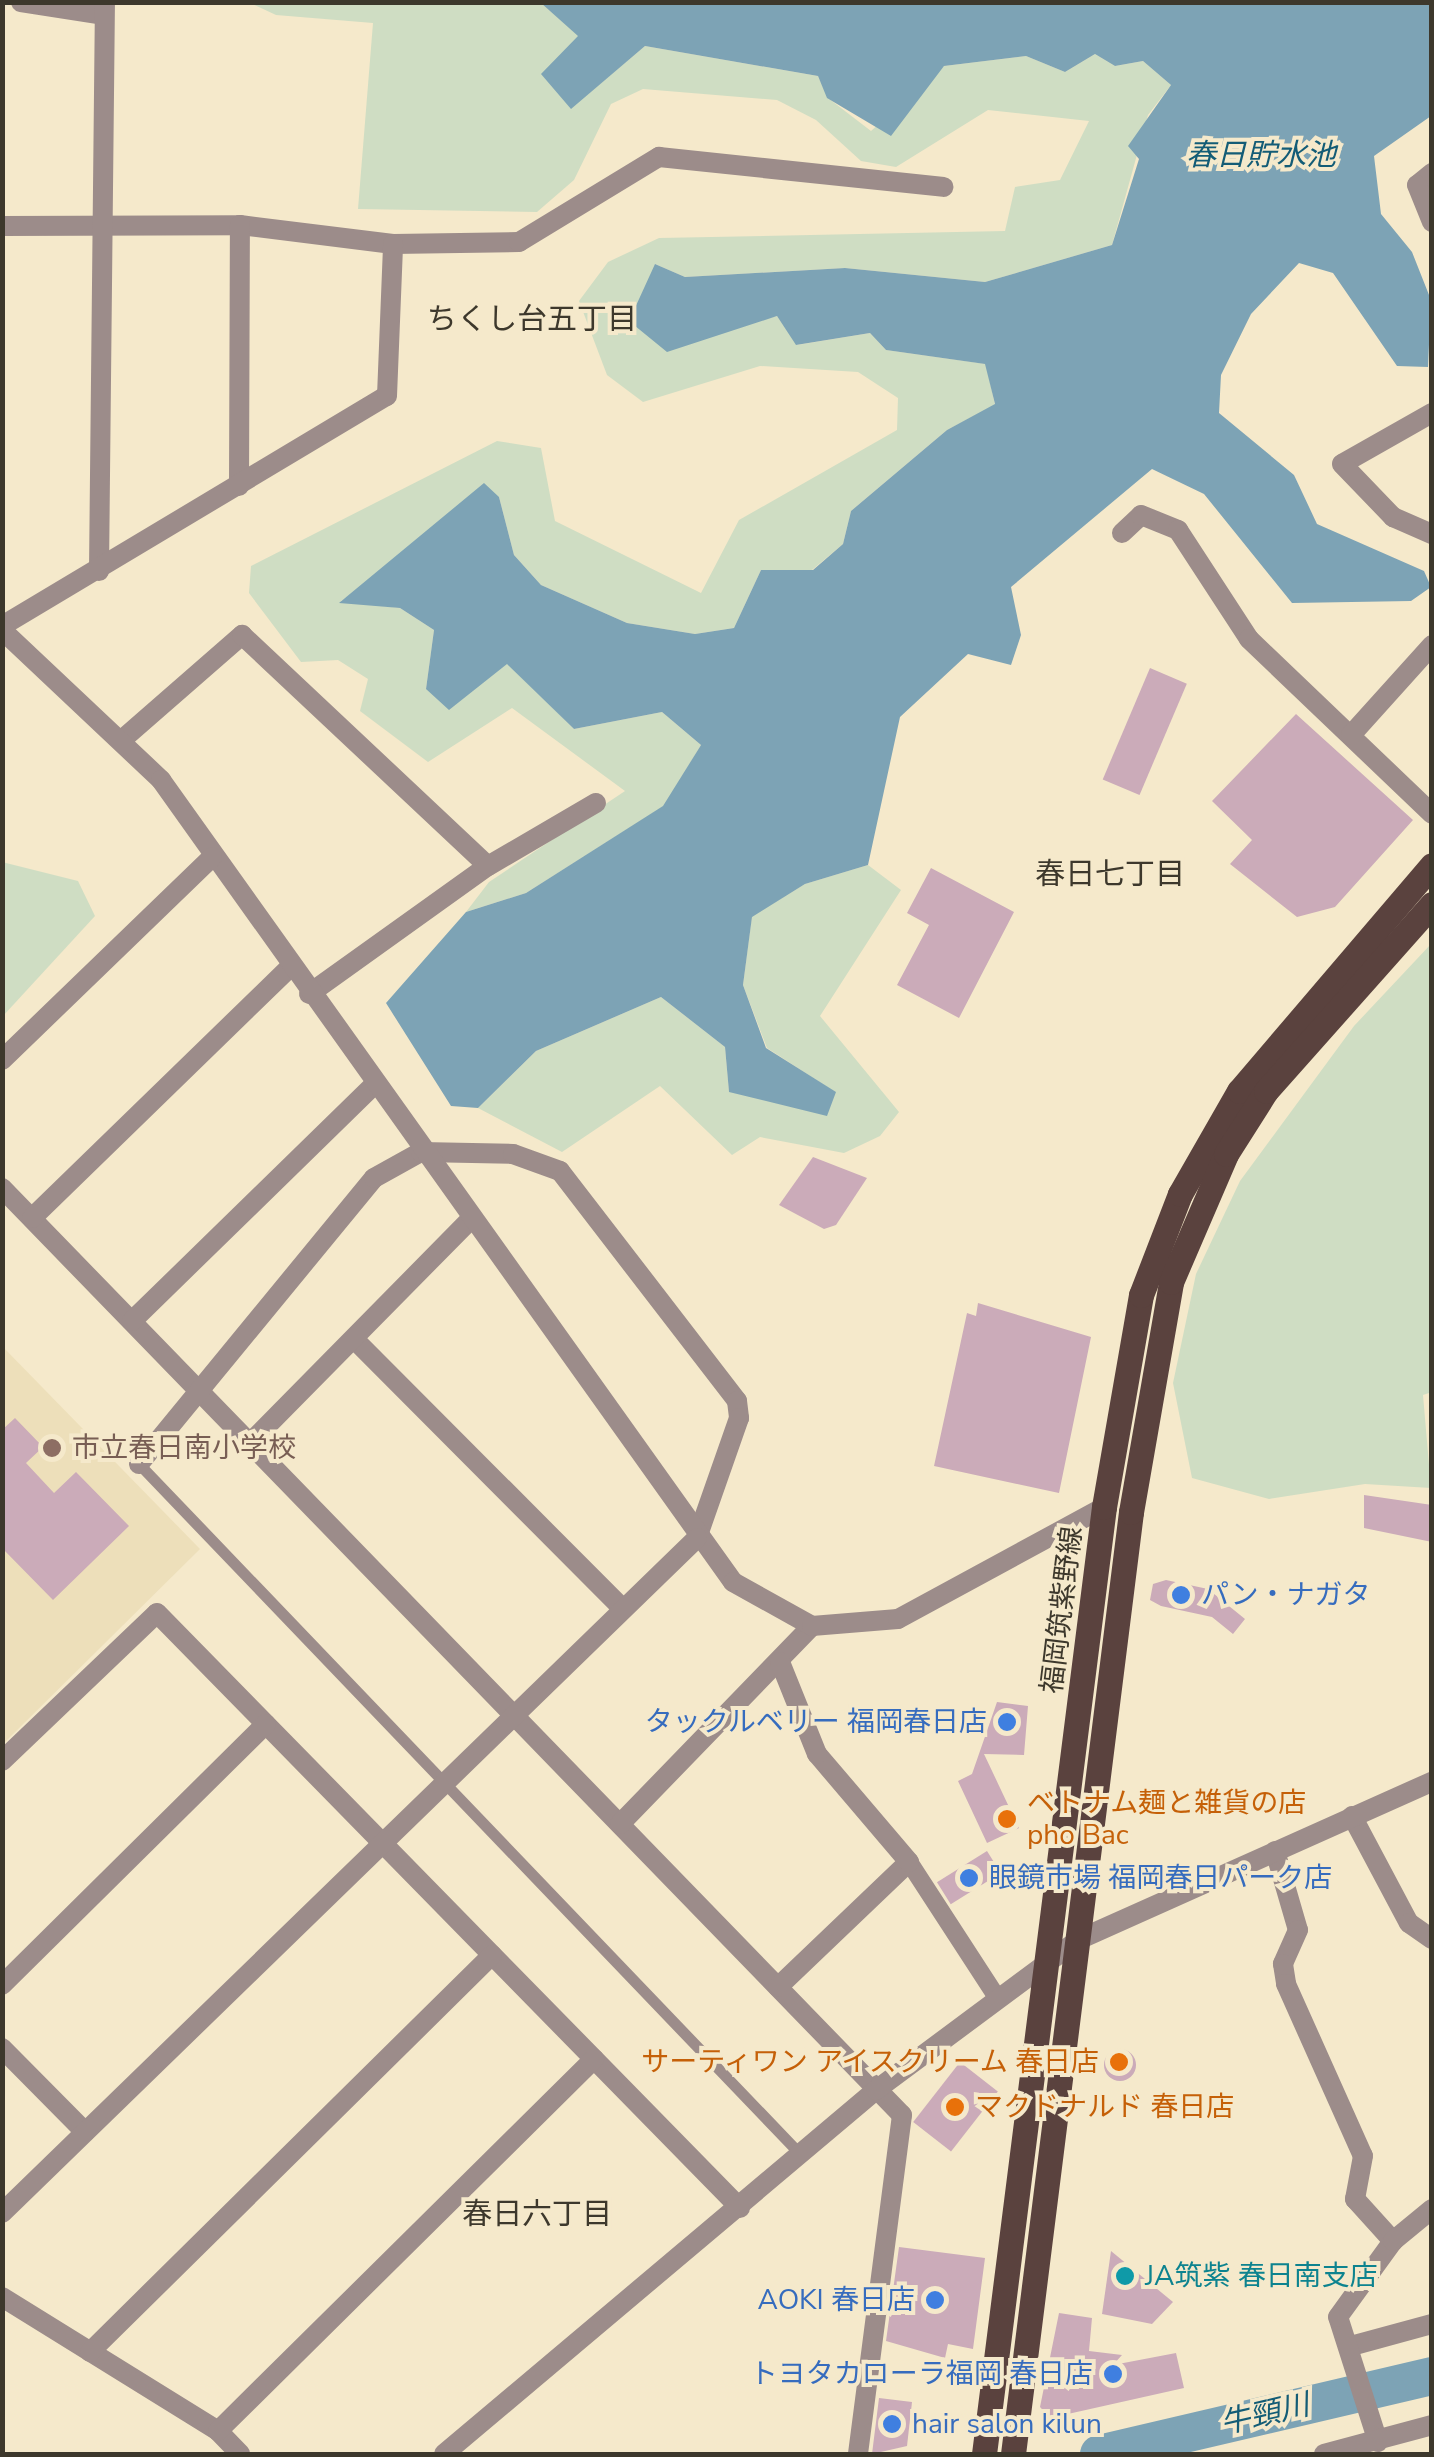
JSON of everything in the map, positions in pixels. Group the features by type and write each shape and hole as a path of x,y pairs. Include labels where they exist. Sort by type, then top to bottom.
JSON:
{"main road":[{"name":"福岡筑紫野線","path":"985,2448 1050,1960 1104,1507 1141,1295 1180,1194 1273,1045 1432,865"},
{"name":"福岡筑紫野線","path":"1014,2447 1130,1512 1171,1282 1218,1171 1266,1092 1432,904"}],"street":[{"path":"21,2 104,9 99,571"},
{"path":"2,226 240,225 393,244 544,234 659,157 943,187"},
{"path":"1432,173 1417,185 1432,222"},
{"path":"240,225 240,486"},
{"path":"393,244 387,396 2,628 124,738 697,1538 733,1582 812,1626 898,1618 1104,1507"},
{"path":"1432,413 1342,464 1393,517 1432,534"},
{"path":"1122,532 1141,515 1178,530 1248,638 1432,814"},
{"path":"124,738 242,636 488,866"},
{"path":"1351,735 1432,645"},
{"path":"309,994 488,866 596,803"},
{"path":"2,1060 212,857"},
{"path":"32,1218 289,968"},
{"path":"132,1321 374,1085"},
{"path":"2,2214 697,1538 739,1418 721,1372 560,1171 514,1154 421,1152 374,1178 139,1464"},
{"path":"2,1188 902,2115 858,2454"},
{"path":"250,1443 470,1220"},
{"path":"354,1339 623,1609"},
{"path":"2,1761 157,1613 740,2208"},
{"path":"620,1824 812,1626"},
{"path":"780,1662 817,1754 909,1862 998,1999"},
{"path":"2,1985 266,1724"},
{"path":"450,2453 876,2090 1078,1940 1432,1782"},
{"path":"1352,1816 1409,1923 1432,1939"},
{"path":"1275,1851 1298,1930 1283,1964 1286,1984 1363,2156 1355,2199 1394,2242"},
{"path":"778,1987 909,1862"},
{"path":"90,2352 492,1955"},
{"path":"2,2048 85,2132"},
{"path":"218,2431 594,2060"},
{"path":"1376,2437 1353,2352 1338,2317 1394,2242 1432,2209"},
{"path":"2,2297 218,2431 240,2454"},
{"path":"1353,2352 1432,2324"},
{"path":"1324,2454 1432,2425"}],"lane":[{"path":"139,1464 802,2156"}],"shaded area":[{"name":"市立春日南小学校","path":"3,1347 200,1549 3,1744"}],"green space":[{"path":"250,3 541,3 579,36 571,108 645,46 818,76 828,98 871,131 944,66 1026,56 1065,72 1095,54 1115,66 1143,61 1171,85 1148,115 1112,245 985,282 845,268 685,277 655,264 733,327 777,316 797,345 870,333 886,350 986,364 995,405 947,430 851,511 843,544 812,570 761,570 734,628 695,634 627,623 541,585 514,555 499,497 341,601 400,608 434,630 426,689 507,663 574,729 662,712 701,745 664,806 526,893 466,912 489,882 625,791 512,708 428,762 360,711 368,679 338,660 301,662 249,593 251,566 497,441 541,448 555,521 701,593 739,520 897,430 898,398 858,372 760,366 643,402 607,375 579,301 608,262 659,238 1005,231 1015,187 1060,180 1089,121 988,110 896,167 861,161 816,120 777,100 643,89 611,104 574,180 537,212 358,209 373,23 276,15"},
{"path":"2,862 78,881 95,916 3,1016"},
{"path":"868,865 901,890 820,1016 899,1112 880,1136 844,1153 760,1137 732,1155 660,1086 562,1152 478,1108 536,1051 661,997 725,1047 729,1092 835,1092 767,1048 743,985 752,916 805,884"},
{"path":"1431,944 1432,1392 1423,1395 1431,1488 1365,1484 1269,1499 1192,1478 1173,1383 1196,1274 1240,1181 1354,1026"}],"water":[{"name":"春日貯水池","path":"541,3 1431,3 1431,116 1374,156 1381,214 1412,252 1431,300 1428,367 1397,366 1333,273 1299,263 1251,314 1221,375 1219,413 1294,475 1317,524 1424,571 1431,587 1411,601 1292,603 1204,494 1152,469 1011,587 1021,635 1011,665 968,654 900,717 868,865 805,884 752,917 743,985 766,1048 836,1092 827,1116 729,1092 725,1047 661,997 536,1051 478,1108 451,1106 386,1003 466,912 526,893 663,806 701,745 662,712 574,729 507,664 449,710 426,689 434,630 400,608 339,603 484,483 499,497 514,555 541,585 627,623 695,634 734,628 761,570 813,570 843,544 851,511 947,430 995,404 985,364 886,350 870,333 796,345 777,316 667,352 629,321 655,264 685,277 845,268 985,282 1112,245 1139,159 1128,146 1171,85 1143,61 1115,66 1095,54 1065,72 1026,56 944,66 891,136 827,98 818,76 645,46 571,109 541,74 578,36"}],"building":[{"path":"1150,668 1187,684 1140,795 1103,779"},
{"path":"1296,714 1413,820 1335,907 1297,917 1230,864 1252,840 1212,801"},
{"path":"931,868 1014,912 959,1018 897,985 929,925 907,913"},
{"path":"813,1157 867,1178 836,1225 824,1229 779,1205"},
{"path":"978,1303 1091,1337 1059,1493 934,1466 967,1313 976,1316"},
{"path":"15,1418 43,1447 26,1463 54,1493 76,1472 129,1526 53,1600 2,1548 2,1430"},
{"path":"1364,1495 1432,1505 1432,1542 1364,1528"},
{"path":"1166,1580 1208,1589 1245,1619 1233,1634 1212,1617 1150,1600 1153,1584"},
{"path":"997,1702 1028,1706 1024,1755 984,1754 1019,1828 987,1843 958,1781 972,1774"},
{"name":"眼鏡市場 福岡春日パーク店","path":"987,1851 1001,1873 951,1904 937,1882"},
{"name":"サーティワン アイスクリーム 春日店","path":"1120,2049 1131,2054 1136,2065 1131,2076 1120,2081 1109,2076 1104,2065 1109,2054"},
{"name":"マクドナルド 春日店","path":"960,2062 998,2092 951,2151 913,2122"},
{"name":"AOKI 春日店","path":"899,2247 985,2258 973,2349 948,2344 945,2358 886,2341"},
{"name":"JA筑紫 春日南支店","path":"1111,2251 1173,2302 1152,2324 1102,2314"},
{"name":"トヨタカローラ福岡 春日店","path":"1059,2313 1092,2318 1089,2351 1122,2355 1113,2365 1176,2353 1184,2388 1050,2418 1040,2407"},
{"name":"hair salon kilun","path":"879,2398 912,2402 907,2446 872,2454"}],"waterway":[{"name":"牛頸川","path":"1099,2454 1432,2376"}],"place":[{"name":"市立春日南小学校","path":"52,1448"},
{"name":"パン・ナガタ","path":"1181,1595"},
{"name":"タックルベリー 福岡春日店","path":"1007,1722"},
{"name":"ベトナム麺と雑貨の店 pho Bac","path":"1007,1819"},
{"name":"眼鏡市場 福岡春日パーク店","path":"969,1878"},
{"name":"サーティワン アイスクリーム 春日店","path":"1119,2062"},
{"name":"マクドナルド 春日店","path":"955,2107"},
{"name":"JA筑紫 春日南支店","path":"1125,2276"},
{"name":"AOKI 春日店","path":"935,2300"},
{"name":"トヨタカローラ福岡 春日店","path":"1113,2374"},
{"name":"hair salon kilun","path":"892,2424"}],"district":[{"name":"ちくし台五丁目","path":"532,320"},
{"name":"春日七丁目","path":"1110,875"},
{"name":"春日六丁目","path":"537,2215"}]}
